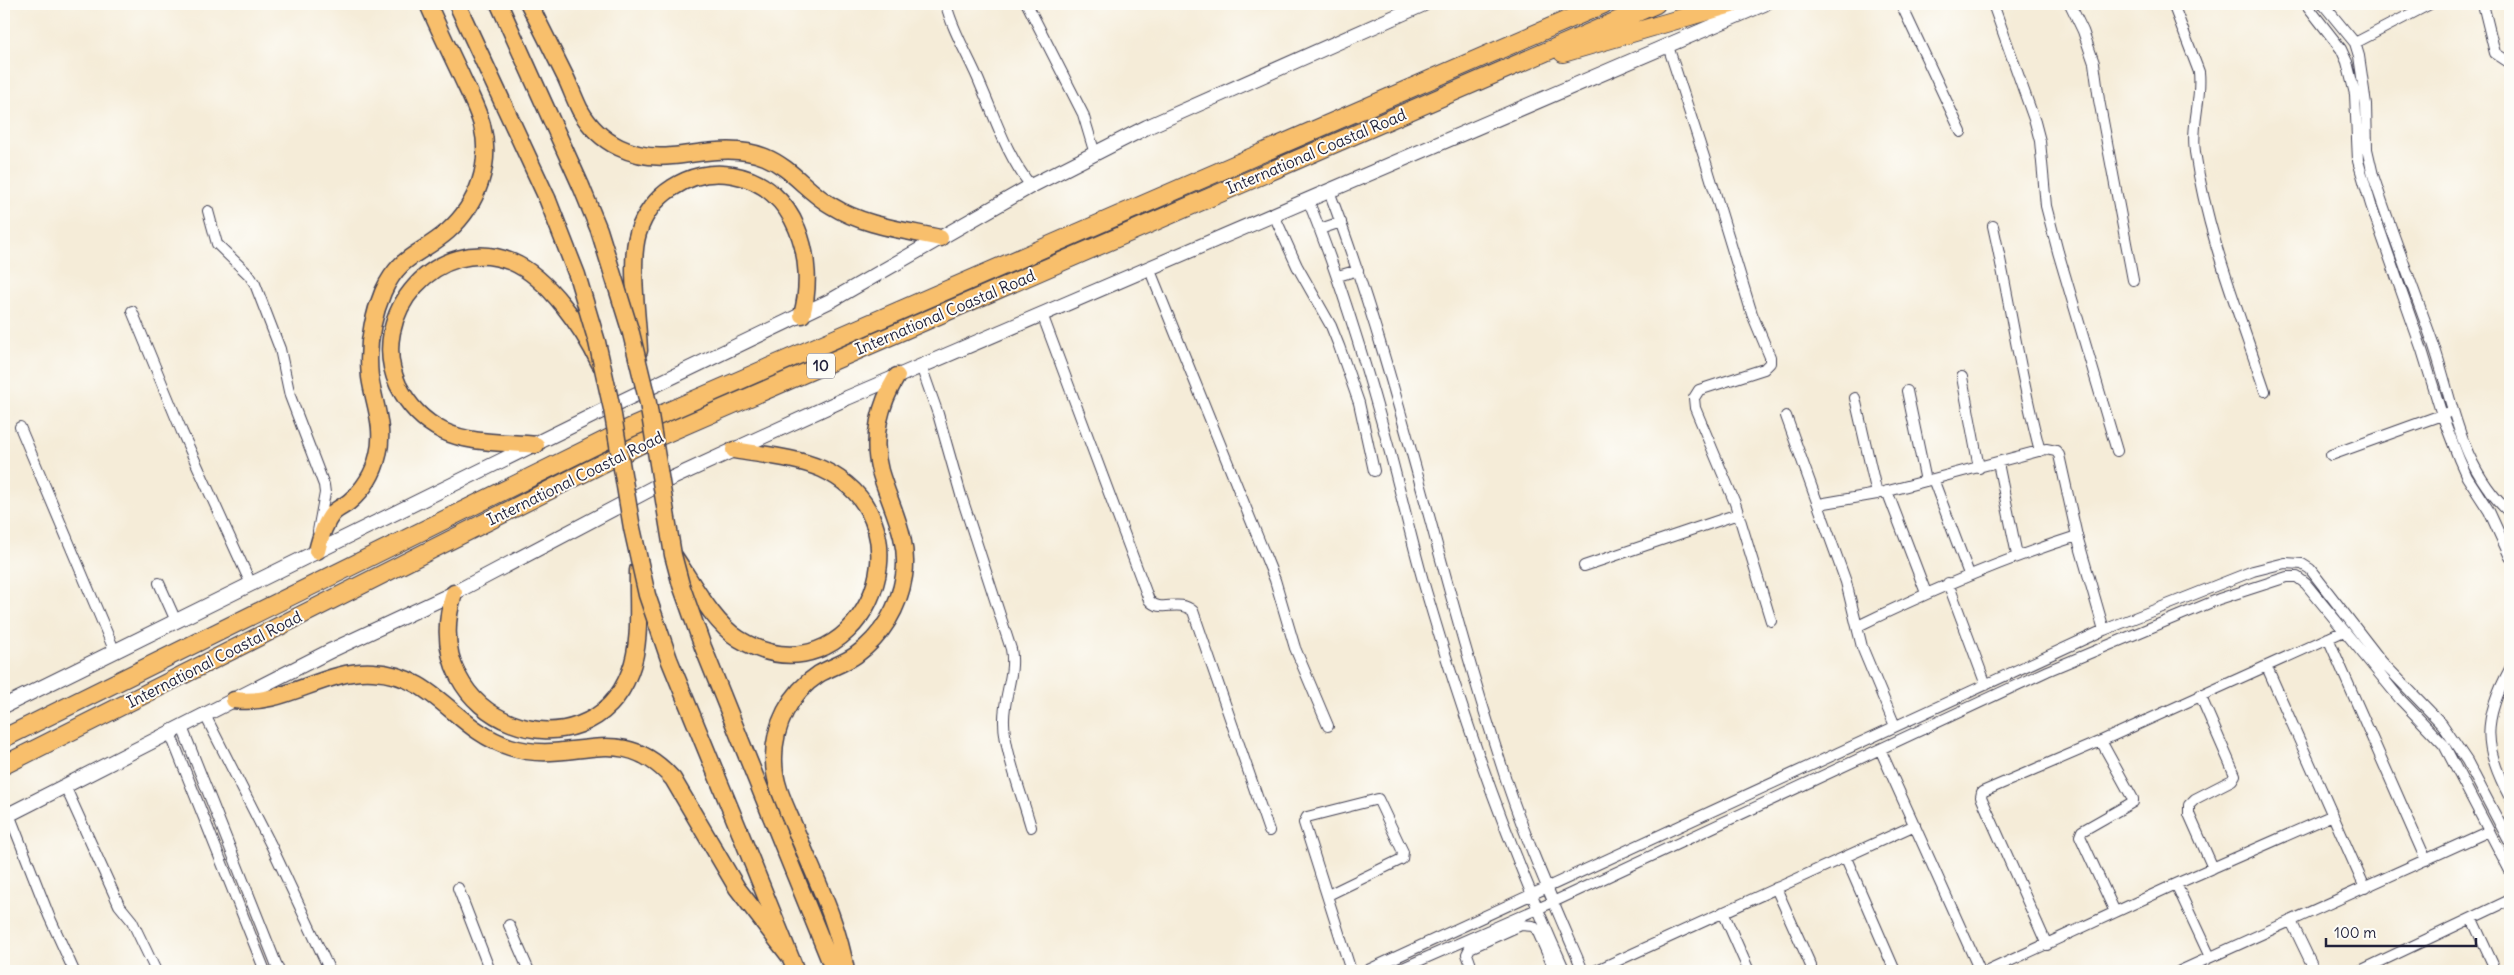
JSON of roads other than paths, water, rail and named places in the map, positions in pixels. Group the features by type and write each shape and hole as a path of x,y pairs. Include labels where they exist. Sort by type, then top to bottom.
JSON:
{"highway":[{"name":"International Coastal Road","path":"4,766 638,445 1656,4"},
{"path":"1518,63 1610,41 1731,4"},
{"name":"International Coastal Road","path":"4,738 630,428 1597,5"}],"main road":[{"path":"317,551 328,522 334,513 351,500 365,485 378,456 381,425 370,377 369,348 374,319 384,290 400,264 445,234 463,215 476,194 483,171 485,148 480,119 428,4"},
{"path":"457,4 547,198 577,275 605,376 639,562 647,594 669,659 793,964"},
{"path":"499,4 580,186 611,264 640,368 654,438 673,555 703,647 834,971"},
{"path":"530,4 580,109 598,134 625,151 655,157 718,150 754,154 785,167 816,196 844,213 869,222 940,238"},
{"path":"640,368 636,243 647,214 668,190 696,177 727,174 756,182 774,194 790,215 805,252 807,290 802,315"},
{"path":"536,445 464,438 433,425 416,411 405,398 397,383 391,361 392,333 400,306 414,287 432,272 453,261 476,257 499,258 521,266 551,293 570,316 587,340 605,376"},
{"path":"846,971 835,928 780,791 774,762 774,747 782,718 798,693 820,674 854,657 870,644 882,630 900,595 904,576 903,537 880,471 877,446 882,410 897,376"},
{"path":"673,555 724,626 738,638 754,647 772,652 790,654 808,652 826,646 842,636 861,617 869,604 879,574 878,542 868,512 849,487 822,469 808,464 734,450"},
{"path":"454,593 449,615 448,638 452,660 461,681 477,703 504,722 536,729 557,729 587,720 612,701 625,683 635,650 639,562"},
{"path":"234,700 264,701 283,696 330,676 353,672 376,672 399,676 424,688 475,731 511,748 547,753 604,746 625,749 644,756 660,766 673,780 737,888 793,964"}],"street":[{"path":"946,4 956,33 978,78 1008,152 1031,186"},
{"path":"1026,4 1083,114 1095,154"},
{"path":"4,706 618,403 802,315 1031,186 1199,102 1424,4"},
{"path":"74,971 6,816 332,650 454,593 666,481 897,376 1764,4"},
{"path":"1901,4 1961,132"},
{"path":"1993,4 2033,114 2040,141 2046,206 2117,451"},
{"path":"2070,4 2084,31 2094,63 2099,100 2133,280"},
{"path":"2173,4 2199,72 2201,84 2194,134 2195,152 2214,238 2265,391"},
{"path":"2306,4 2341,49 2347,62 2355,94 2358,162 2442,415 2463,456 2510,513"},
{"path":"2322,4 2355,43 2362,77 2369,157 2387,218 2419,303 2452,410 2467,477 2489,511 2510,557"},
{"path":"2355,43 2430,4"},
{"path":"2483,4 2496,53 2510,63"},
{"path":"1668,46 1706,162 1752,314 1770,357 1770,363 1764,368 1699,390 1694,398 1695,408 1738,514 1771,621"},
{"path":"1329,191 1358,270 1398,402 1449,591 1500,764 1553,902 1584,971"},
{"path":"1308,200 1338,276 1389,449 1426,591 1482,770 1531,894 1555,971"},
{"path":"208,211 217,244 249,274 255,284 280,349 290,396 324,485 325,493 319,523 317,551"},
{"path":"1274,215 1296,266 1331,326 1339,346 1359,403 1374,471"},
{"path":"1320,229 1341,222"},
{"path":"1993,226 2009,296 2026,398 2040,451"},
{"path":"1149,268 1275,580 1295,648 1328,726"},
{"path":"1338,276 1358,270"},
{"path":"2406,306 2419,303"},
{"path":"132,311 182,432 251,584"},
{"path":"1042,314 1149,600 1153,604 1160,606 1181,604 1193,610 1269,831"},
{"path":"921,366 938,414 961,495 1011,649 1013,672 1004,713 1004,733 1031,827"},
{"path":"1962,377 1979,468"},
{"path":"1907,391 1930,480 1969,574"},
{"path":"1855,398 1882,492 1926,593"},
{"path":"2331,455 2452,410"},
{"path":"1786,416 1819,504 1858,626 1862,647 1895,726"},
{"path":"20,427 115,652"},
{"path":"1819,504 1882,492 2051,449 2059,455 2077,536 2104,630"},
{"path":"1998,463 2017,555"},
{"path":"1584,566 1738,514"},
{"path":"1858,626 1969,574 2017,555 2077,536"},
{"path":"1366,971 2104,630 2253,571 2285,563 2302,564 2310,569 2382,662 2436,715 2467,762 2510,843"},
{"path":"2253,571 2259,586"},
{"path":"1473,971 1467,951 1494,932 1536,908 1553,902 2047,670 2219,599 2287,577 2298,577 2306,584 2400,700 2436,736 2457,768 2510,871"},
{"path":"159,583 176,621"},
{"path":"1948,583 1986,685"},
{"path":"2047,944 1981,794 1985,790 2101,741 2344,631"},
{"path":"2328,638 2426,860"},
{"path":"2267,667 2365,888"},
{"path":"2510,670 2496,694 2489,734 2493,763 2510,798"},
{"path":"2200,695 2235,774 2232,780 2195,799 2189,805 2189,814 2213,868"},
{"path":"204,715 270,845 330,971"},
{"path":"176,730 195,760 280,971"},
{"path":"176,730 182,764 265,971"},
{"path":"1883,731 1885,746 1915,825 1980,971"},
{"path":"2101,741 2133,802 2082,831 2080,836 2115,912"},
{"path":"182,764 195,760"},
{"path":"2457,768 2467,762"},
{"path":"1482,770 1500,764"},
{"path":"65,786 119,904 132,922 156,971"},
{"path":"1328,895 1402,859 1403,852 1378,799 1304,819 1304,826 1328,895 1351,971"},
{"path":"1988,971 2176,884 2333,816"},
{"path":"1595,971 1915,825"},
{"path":"2180,971 2489,831"},
{"path":"1846,858 1895,971"},
{"path":"2176,884 2210,957"},
{"path":"458,888 490,971"},
{"path":"1776,888 1811,966 1811,971"},
{"path":"2360,971 2510,900"},
{"path":"1723,912 1749,971"},
{"path":"2472,919 2496,971"},
{"path":"2291,921 2314,971"},
{"path":"1396,971 1494,932 1528,924 1537,930 1565,971"},
{"path":"509,925 529,971"}]}
